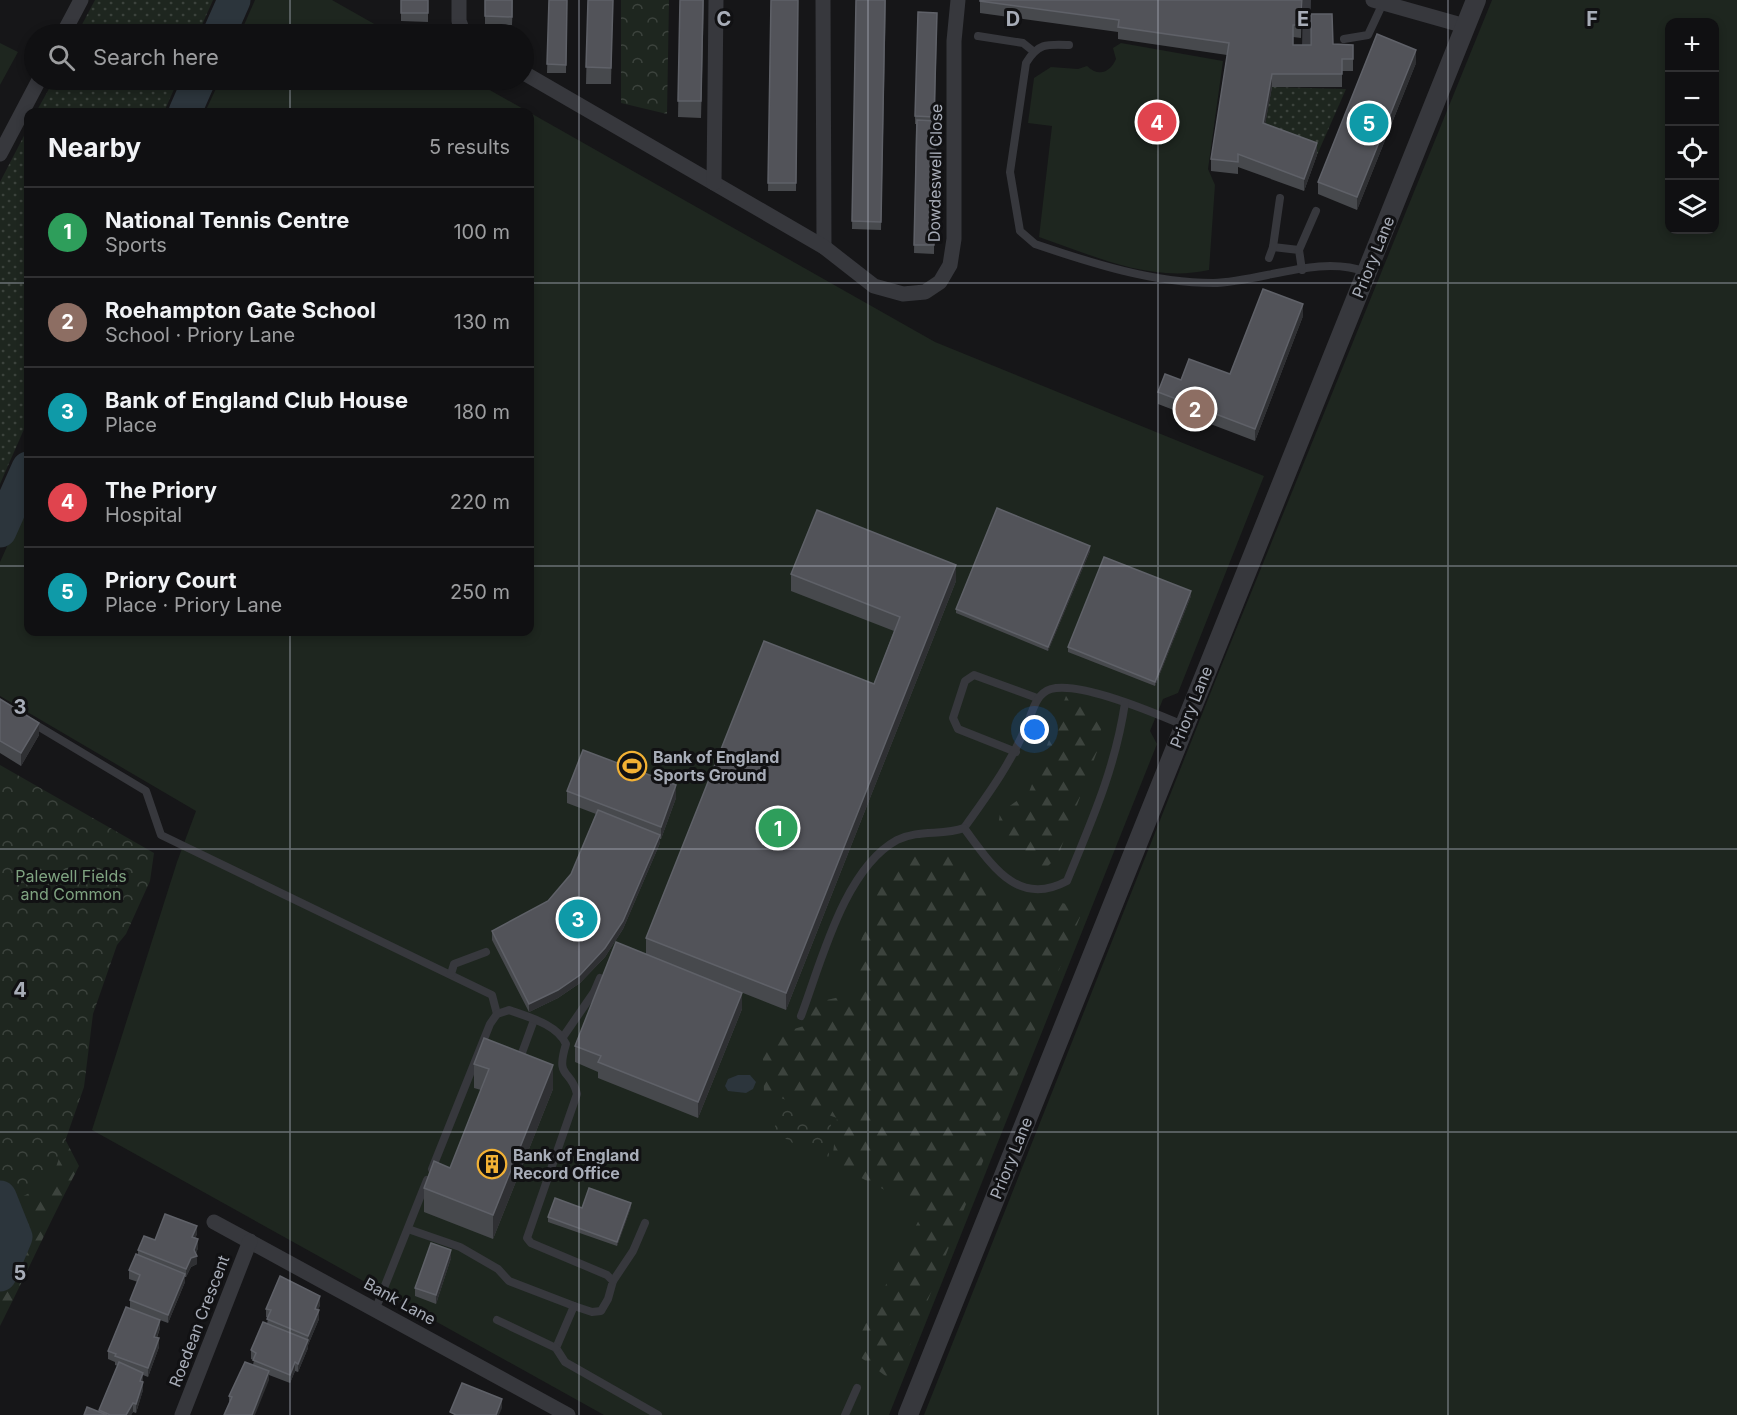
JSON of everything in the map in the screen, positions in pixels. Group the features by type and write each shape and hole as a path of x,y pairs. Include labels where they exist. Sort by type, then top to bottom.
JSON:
{"street":[{"path":"68,24 81,0"},
{"path":"459,0 460,24"},
{"path":"714,183 716,0"},
{"path":"823,0 824,247"},
{"name":"Dowdeswell Close","path":"534,80 824,247 874,286 903,294 925,292 940,282 950,265 954,238 954,41 958,0"},
{"name":"Priory Lane","path":"908,1415 1476,0"},
{"path":"1378,1 1466,26"},
{"path":"24,108 34,90"},
{"path":"0,154 24,108"},
{"name":"Bank Lane","path":"214,1222 376,1308 547,1410 568,1415"},
{"name":"Roedean Crescent","path":"182,1415 250,1241"}],"lane":[{"path":"1306,48 1307,0"},
{"path":"1344,39 1368,35 1378,1"},
{"path":"978,36 1023,43 1033,51"},
{"path":"1069,45 1047,44 1033,51 1026,63 1010,172 1020,231 1035,244 1159,279 1191,283 1216,283 1342,265 1367,272"},
{"path":"1269,258 1273,247 1280,198"},
{"path":"1302,270 1299,250 1316,211"},
{"path":"1273,247 1299,250"},
{"path":"1016,752 958,729 952,718 965,681 974,675 1037,698"},
{"path":"801,1016 844,904 861,874 896,841 924,832 951,833 964,828 1016,752 1037,698 1051,689 1070,689 1125,703 1184,725"},
{"path":"964,828 1008,882 1029,890 1053,889 1066,881 1107,785 1119,743 1125,703"},
{"path":"20,716 146,791 161,835 492,995 497,1014"},
{"path":"451,974 454,964 486,952"},
{"path":"563,1037 594,992 600,978"},
{"path":"376,1308 490,1024 497,1014 509,1010 534,1020 563,1037 566,1044 560,1061 561,1070 573,1084 577,1094 526,1238 531,1243 607,1275 613,1281"},
{"path":"518,1064 534,1020"},
{"path":"408,1229 460,1247 498,1269 509,1281 592,1312 601,1311 608,1299 613,1281 633,1251 645,1223"},
{"path":"556,1348 574,1306"},
{"path":"497,1320 556,1348 565,1362 658,1415"},
{"path":"845,1415 857,1388"}],"green space":[{"path":"95,0 213,0 202,24 82,24"},
{"path":"255,0 332,0 374,24 244,24"},
{"path":"621,0 669,0 667,114 621,103"},
{"path":"1492,0 1737,0 1737,1415 924,1415 1218,674"},
{"path":"0,43 18,52 0,85"},
{"path":"1121,43 1223,61 1208,169 1215,185 1209,270 1166,273 1123,266 1039,237 1052,126 1028,123 1034,78 1051,67 1078,69 1087,66 1095,72 1103,72 1113,64 1116,59 1113,48"},
{"path":"1272,87 1346,89 1317,155 1263,136"},
{"path":"48,90 174,90 166,108 38,108"},
{"path":"215,90 490,90 522,108 207,108"},
{"name":"Bank of England Sports Ground","path":"534,115 935,342 1264,476 1178,693 1163,699 1150,731 1157,744 889,1415 604,1415 92,1130 177,862 196,811 0,696 0,562 24,509 24,636 534,636"},
{"path":"24,136 24,429 0,484 0,182"},
{"path":"1066,696 1104,709 1098,749 1058,856 1047,867 1030,865 998,827 1000,813 1029,792"},
{"name":"Palewell Fields and Common","path":"0,765 154,853 150,881 126,934 117,945 93,1014 84,1087 56,1167 43,1186 0,1208"},
{"path":"944,851 1014,901 1045,900 1084,907 895,1383 852,1351 924,1210 832,1163 837,1118 764,1092 763,1059 777,1034 804,1026 814,1003 861,992 857,952 880,886 914,852"},
{"path":"780,1106 831,1124 828,1166 774,1131"},
{"path":"0,1114 66,1141 79,1166 0,1326"}],"shaded area":[{"path":"738,1075 750,1075 756,1082 753,1089 746,1093 728,1091 725,1086 728,1079"}],"building":[{"path":"401,0 428,0 428,13 401,13"},
{"path":"485,0 512,0 512,17 485,16"},
{"path":"549,0 567,0 566,65 547,64"},
{"path":"588,0 613,0 611,68 586,67"},
{"path":"680,0 703,0 701,101 678,101"},
{"path":"771,0 798,0 796,183 768,183"},
{"path":"856,0 885,0 881,222 852,221"},
{"path":"980,0 1302,0 1301,25 1293,25 1293,45 1311,45 1311,14 1332,14 1333,44 1353,45 1353,59 1342,59 1342,74 1272,74 1263,123 1317,143 1304,179 1238,154 1238,162 1211,159 1229,43 1118,27 1119,20"},
{"path":"918,12 937,13 934,117 915,116"},
{"path":"1377,34 1416,50 1357,197 1318,182"},
{"path":"917,120 936,121 934,245 914,245"},
{"path":"1263,289 1303,304 1255,429 1158,392 1165,374 1181,380 1189,359 1230,374"},
{"path":"997,508 1090,546 1048,647 956,609"},
{"path":"817,510 956,565 786,993 646,938 764,641 874,684 900,617 791,574"},
{"path":"1104,557 1191,591 1155,682 1068,647"},
{"path":"0,699 39,723 21,753 0,741"},
{"path":"583,750 676,785 661,827 567,791"},
{"path":"598,810 660,835 623,921 605,948 580,975 558,990 529,1004 492,931 548,901 571,874"},
{"path":"616,942 742,993 698,1102 598,1062 601,1056 575,1046"},
{"name":"Bank of England Record Office","path":"484,1038 553,1065 493,1215 424,1188 434,1161 450,1168 489,1069 474,1064"},
{"path":"589,1188 631,1203 617,1242 548,1217 555,1198 582,1208"},
{"path":"165,1214 197,1226 192,1237 198,1239 194,1250 197,1256 191,1258 186,1269 138,1250 144,1236 155,1240"},
{"path":"431,1243 451,1250 436,1295 415,1288"},
{"path":"136,1254 185,1274 168,1315 130,1300 140,1275 129,1270"},
{"path":"280,1276 320,1296 315,1309 319,1310 308,1336 267,1319 271,1310 266,1309"},
{"path":"126,1307 160,1320 154,1337 159,1338 148,1368 115,1356 116,1354 108,1351"},
{"path":"263,1322 308,1340 298,1364 295,1362 290,1375 253,1360 256,1353 251,1350"},
{"path":"119,1362 143,1373 140,1381 143,1382 136,1404 133,1403 126,1415 110,1415 99,1410"},
{"path":"245,1362 269,1371 252,1415 224,1415 232,1397 229,1396"},
{"path":"462,1383 502,1399 496,1415 456,1415 450,1412"},
{"path":"87,1407 107,1415 84,1415"}],"waterway":[{"path":"223,24 234,0"},
{"path":"187,108 195,90"},
{"path":"0,531 24,477"},
{"path":"0,1197 16,1237 0,1275"}],"place":[{"name":"The Priory","path":"1157,122"},
{"name":"Priory Court","path":"1369,123"},
{"name":"Roehampton Gate School","path":"1195,409"},
{"name":"Bank of England Sports Ground","path":"632,766"},
{"name":"National Tennis Centre","path":"778,828"},
{"name":"Bank of England Club House","path":"578,919"},
{"name":"Bank of England Record Office","path":"492,1164"}]}
